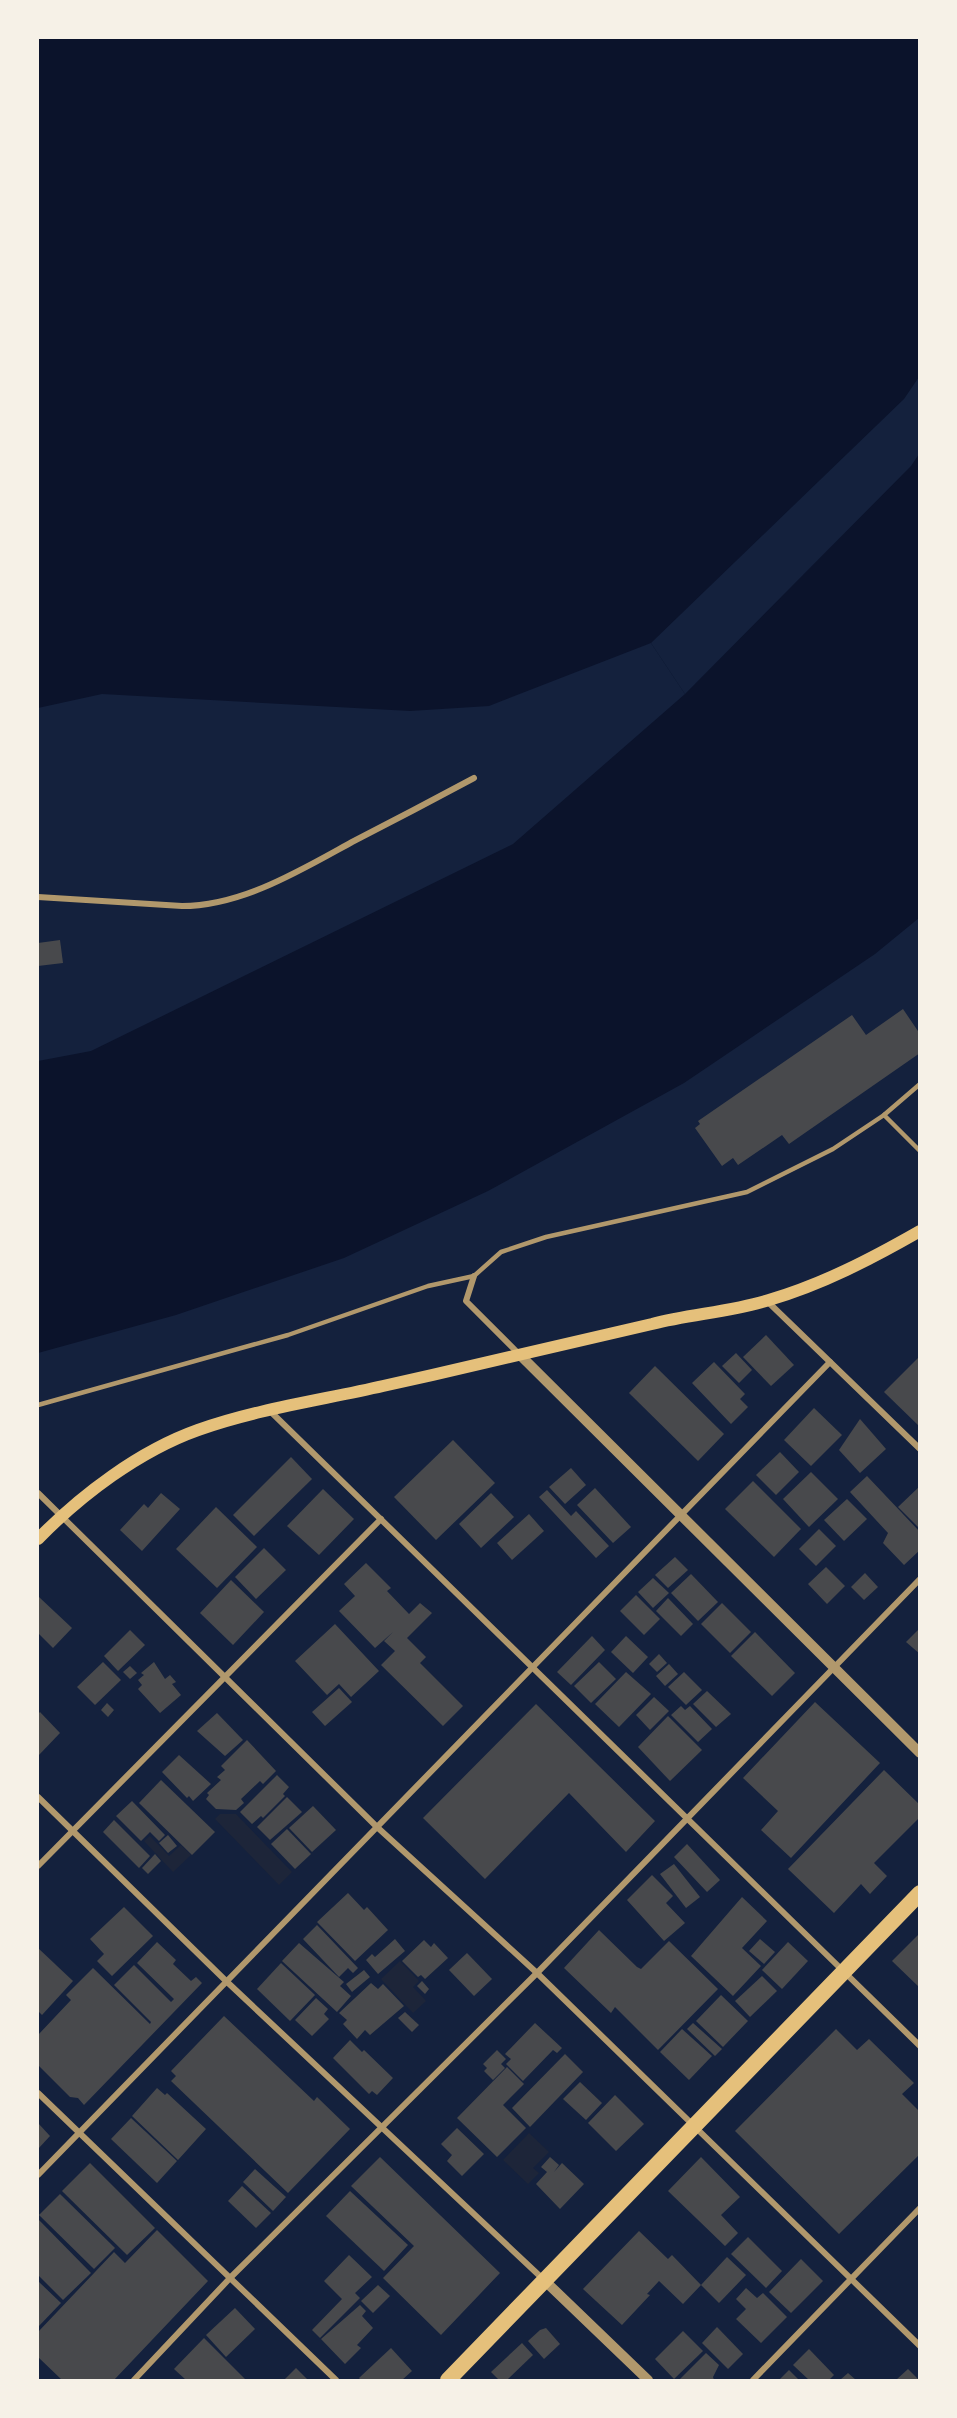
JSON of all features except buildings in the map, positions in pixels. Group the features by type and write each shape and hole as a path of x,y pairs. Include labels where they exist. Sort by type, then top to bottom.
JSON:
{"highway":[{"path":"448,2380 920,1893"}],"main road":[{"path":"38,1539 59,1517 105,1482 155,1450 197,1430 270,1411 521,1356 662,1321 767,1301 824,1281 870,1260 920,1231"}],"street":[{"path":"38,897 183,906 201,906 222,902 320,860 474,778"},
{"path":"474,1276 466,1300 920,1753"},
{"path":"767,1301 920,1449"},
{"path":"38,2175 225,1980 534,1669 830,1362"},
{"path":"270,1411 920,2046"},
{"path":"38,1493 59,1517 377,1827 537,1973 920,2346"},
{"path":"38,1866 222,1677 381,1519"},
{"path":"134,2380 231,2277 537,1973 920,1579"},
{"path":"38,1797 225,1980 648,2380"},
{"path":"38,2093 336,2380"},
{"path":"753,2380 920,2208"}],"lane":[{"path":"38,1405 288,1335 428,1286 474,1276 501,1252 513,1246 747,1192 832,1149 884,1115 920,1084"},
{"path":"884,1115 920,1151"}],"shaded area":[{"path":"38,38 919,38 919,918 875,954 684,1083 488,1191 344,1258 176,1315 38,1353 38,1061 91,1051 513,844 685,694 651,643 489,706 410,711 102,694 38,708"},
{"path":"220,1814 236,1814 292,1872 279,1885 215,1819"},
{"path":"150,1836 169,1856 181,1845 191,1855 173,1872 144,1841"},
{"path":"400,1961 419,1981 413,1987 426,2001 413,2013 381,1979"},
{"path":"529,2133 549,2152 533,2168 539,2173 528,2184 503,2160"}],"pier":[{"path":"919,377 919,454 911,466 685,694 651,643 904,399"}]}
